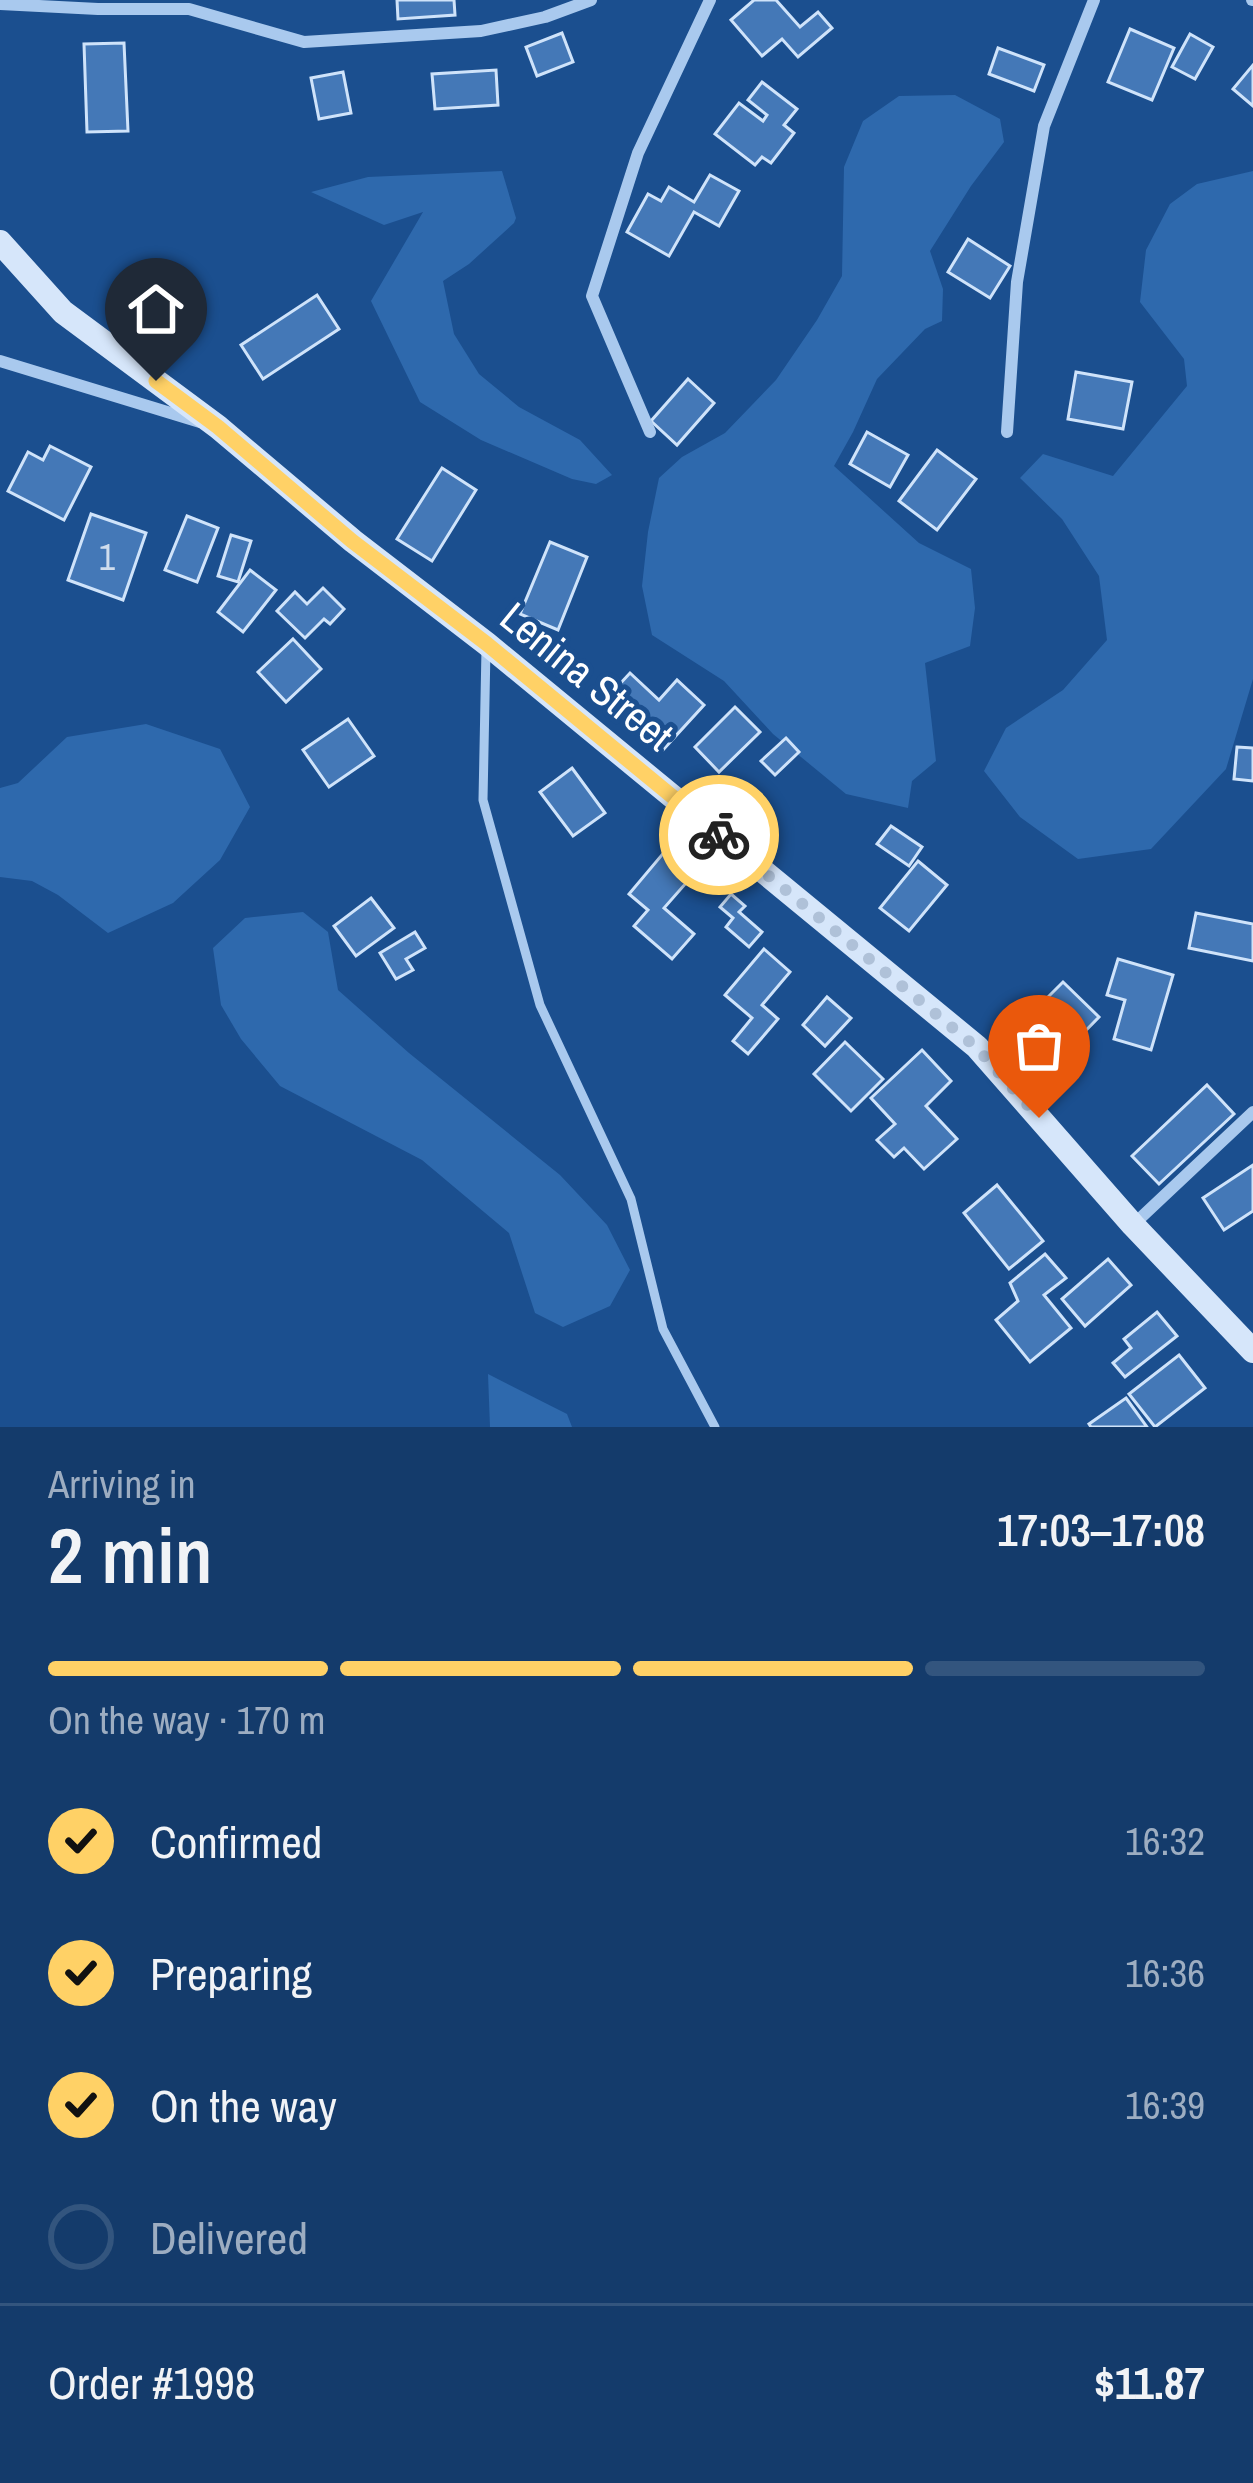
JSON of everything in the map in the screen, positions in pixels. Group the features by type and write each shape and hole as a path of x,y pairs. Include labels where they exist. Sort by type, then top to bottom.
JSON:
{"main road":[{"name":"Lenina Street","path":"0,242 63,312 218,427 976,1047 1133,1225 1253,1351"}],"street":[{"path":"0,4 191,4 304,42 481,31 545,17 592,0"},
{"path":"650,432 592,296 638,153 710,0"},
{"path":"1007,432 1017,282 1044,126 1094,0"},
{"path":"0,361 218,427"},
{"path":"1133,1225 1253,1112"}],"lane":[{"path":"487,644 483,800 540,1005 632,1199 663,1329 715,1427"}],"shaded area":[{"path":"955,95 1000,119 1004,142 930,251 943,289 942,321 925,329 877,379 834,466 919,543 971,569 975,608 970,646 925,663 936,761 912,781 908,808 846,794 773,734 724,681 652,635 642,586 659,478 682,457 725,433 776,380 842,276 844,167 863,121 899,96"},
{"path":"502,171 516,218 469,264 443,281 454,334 479,374 519,407 580,440 612,475 596,484 572,479 481,440 420,402 371,301 423,212 384,225 311,192 368,177"},
{"path":"1253,171 1253,679 1226,769 1151,849 1078,859 1020,817 984,771 1006,728 1063,690 1107,640 1099,576 1062,519 1020,478 1043,454 1113,476 1187,386 1184,359 1140,302 1146,250 1170,204 1197,184"},
{"path":"146,724 220,749 250,807 220,860 173,903 108,933 32,881 0,877 0,788 18,783 67,737"},
{"path":"303,912 328,932 338,990 560,1175 607,1225 630,1270 610,1306 563,1327 535,1313 509,1233 422,1160 280,1086 241,1039 221,1005 213,948 245,918"},
{"path":"488,1374 567,1414 572,1427 490,1427"}],"building":[{"path":"397,0 454,0 455,15 398,19"},
{"path":"754,0 776,0 800,27 818,12 832,28 798,57 782,39 762,56 731,20"},
{"path":"1130,29 1174,48 1152,100 1108,82"},
{"path":"562,33 573,62 537,76 526,47"},
{"path":"1190,34 1213,47 1195,79 1172,67"},
{"path":"124,43 128,131 87,132 84,44"},
{"path":"998,48 1044,65 1034,91 989,74"},
{"path":"1253,65 1253,106 1233,89"},
{"path":"496,70 498,105 435,109 432,74"},
{"path":"343,72 351,113 319,119 311,78"},
{"path":"762,82 797,109 784,125 794,133 771,163 762,157 755,165 715,134 739,103 763,121 767,115 748,100"},
{"path":"710,175 739,191 719,226 694,212 669,256 627,232 648,194 661,201 669,187 694,202"},
{"path":"968,239 1010,266 990,298 948,272"},
{"path":"317,295 339,329 263,379 241,345"},
{"path":"1076,372 1132,382 1123,429 1068,419"},
{"path":"688,379 714,403 677,445 651,421"},
{"path":"867,432 908,455 890,487 850,464"},
{"path":"50,446 91,467 64,520 8,491 28,452 43,460"},
{"path":"937,450 976,479 937,530 899,501"},
{"path":"442,468 476,490 432,561 397,539"},
{"path":"91,514 146,533 123,600 68,580"},
{"path":"187,516 218,528 197,582 165,570"},
{"path":"231,535 251,541 238,582 218,576"},
{"path":"550,542 587,557 558,630 520,614"},
{"path":"250,570 276,590 243,632 218,612"},
{"path":"323,588 344,609 330,624 324,619 305,638 277,611 295,592 307,604"},
{"path":"293,639 321,669 286,702 258,672"},
{"path":"630,673 659,700 677,680 704,705 661,752 605,700"},
{"path":"735,707 760,732 719,772 695,747"},
{"path":"348,719 374,756 329,787 303,750"},
{"path":"786,738 799,752 775,775 761,761"},
{"path":"1237,747 1253,748 1253,781 1234,779"},
{"path":"572,768 605,813 573,836 540,792"},
{"path":"891,826 922,847 909,866 877,844"},
{"path":"666,850 694,874 664,908 694,934 672,959 634,926 648,910 629,894"},
{"path":"918,861 947,885 909,931 880,908"},
{"path":"731,894 745,906 739,912 762,932 749,947 726,927 733,918 720,907"},
{"path":"371,898 394,928 356,956 334,926"},
{"path":"1196,913 1253,924 1253,961 1189,948"},
{"path":"415,932 425,948 406,959 413,970 396,979 380,953"},
{"path":"764,949 790,972 762,1005 778,1019 748,1054 733,1041 752,1018 725,995"},
{"path":"1118,959 1173,975 1151,1050 1114,1039 1125,1000 1107,995"},
{"path":"1063,982 1099,1017 1050,1067 1014,1031"},
{"path":"827,997 851,1018 825,1046 803,1025"},
{"path":"845,1042 883,1079 851,1111 814,1074"},
{"path":"922,1050 951,1081 926,1106 957,1139 924,1169 904,1148 894,1157 877,1140 895,1124 871,1098"},
{"path":"1207,1085 1234,1114 1159,1184 1132,1156"},
{"path":"1253,1165 1253,1211 1224,1230 1203,1198"},
{"path":"997,1185 1043,1241 1009,1269 964,1213"},
{"path":"1045,1254 1066,1278 1044,1295 1071,1328 1030,1362 996,1320 1018,1301 1010,1283"},
{"path":"1108,1259 1131,1285 1085,1326 1062,1299"},
{"path":"1157,1312 1177,1336 1125,1377 1113,1363 1131,1348 1124,1339"},
{"path":"1179,1355 1205,1388 1155,1427 1129,1394"},
{"path":"1126,1398 1147,1427 1091,1427 1089,1424"}],"way so far":[{"path":"719,835 976,1047 1039,1118"}],"route":[{"path":"156,381 719,835"}]}
